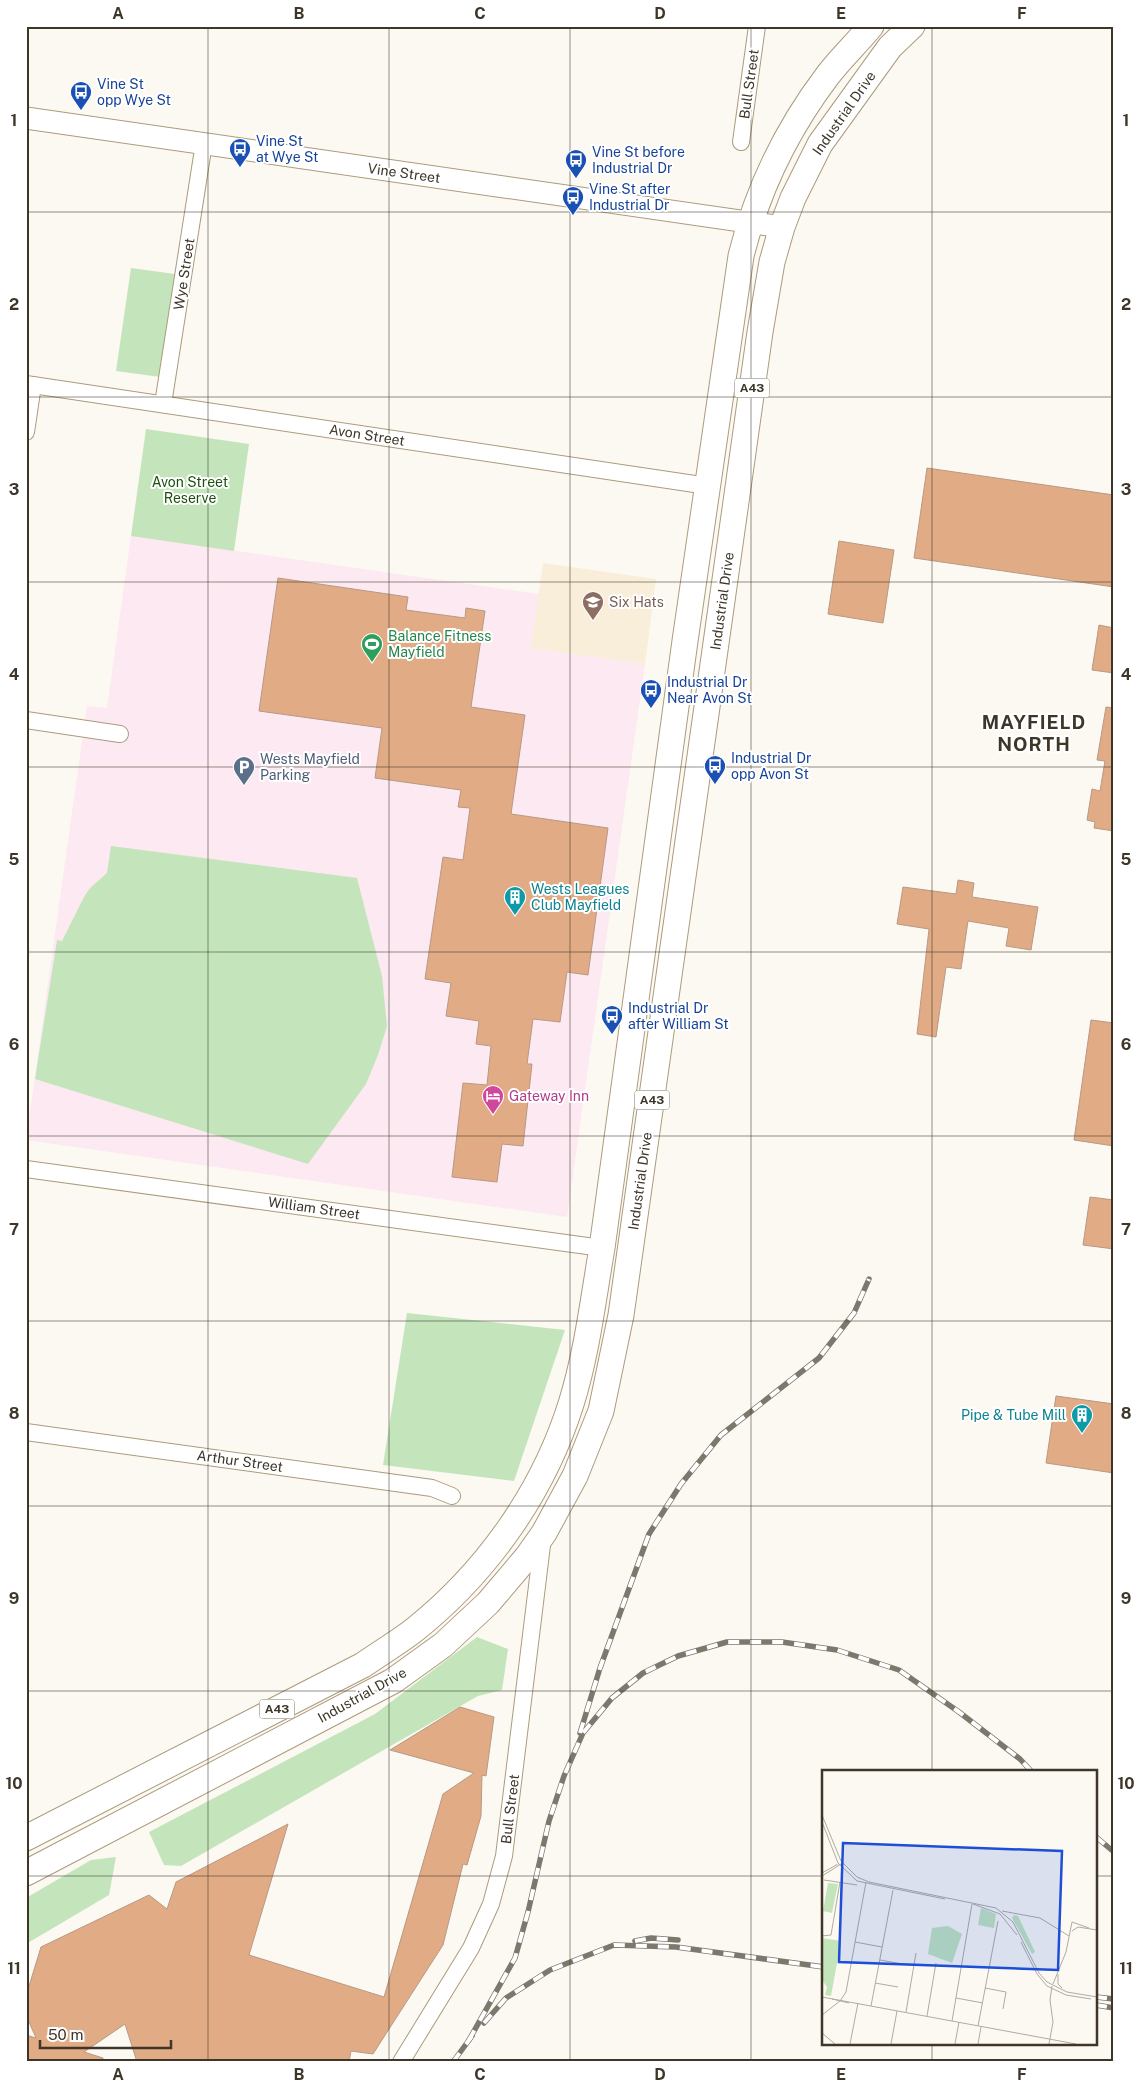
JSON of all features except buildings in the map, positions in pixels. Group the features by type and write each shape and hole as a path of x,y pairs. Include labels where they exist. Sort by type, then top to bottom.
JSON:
{"highway":[{"name":"Industrial Drive","path":"26,1838 363,1665 413,1631 460,1589 500,1542 518,1516 548,1462 571,1404 586,1342 602,1248 739,266 749,223 782,146 828,75 871,26"},
{"name":"Industrial Drive","path":"26,1873 393,1681 443,1645 488,1603 526,1557 544,1532 575,1476 601,1411 622,1305 760,332 772,262 793,198 820,144 890,47 912,26"}],"main road":[{"name":"Vine Street","path":"26,118 782,228"}],"street":[{"name":"Bull Street","path":"741,142 757,26"},
{"name":"Wye Street","path":"164,404 204,143"},
{"name":"Avon Street","path":"30,384 708,486"},
{"path":"26,432 30,384"},
{"path":"26,720 120,734"},
{"name":"William Street","path":"26,1169 602,1248"},
{"path":"578,1374 607,1379"},
{"name":"Arthur Street","path":"26,1432 432,1488 452,1496"},
{"name":"Bull Street","path":"401,2062 471,1948 491,1904 504,1856 544,1532"}],"shaded area":[{"path":"131,536 539,594 532,648 645,664 567,1217 26,1140 87,706 107,708"},
{"name":"Six Hats","path":"543,563 656,579 645,664 531,648"}],"green space":[{"path":"131,268 175,274 160,377 116,371"},
{"name":"Avon Street Reserve","path":"146,429 249,444 234,551 131,536"},
{"path":"111,846 357,878 382,976 387,1026 366,1084 308,1164 35,1079 57,940 62,941 90,888 107,873"},
{"path":"407,1313 565,1330 514,1481 383,1465"},
{"path":"477,1637 508,1649 502,1690 478,1696 181,1866 164,1865 149,1832 375,1714"},
{"path":"116,1857 109,1895 26,1944 26,1898 91,1860"}],"railway":[{"path":"580,1733 600,1668 649,1534 681,1484 721,1435 819,1358 854,1313 869,1279"},
{"path":"469,2040 515,1958 528,1912 549,1821 564,1776 583,1733 612,1698 643,1673 678,1656 727,1642 782,1642 837,1650 899,1670 959,1712 1020,1759 1030,1770"},
{"path":"1098,1839 1114,1852"},
{"path":"635,1941 651,1938 678,1940"},
{"path":"484,2023 506,1998 550,1970 614,1945 676,1947 822,1967"},
{"path":"1098,1997 1114,1999"},
{"path":"1098,2005 1114,2008"},
{"path":"453,2062 472,2036"}],"place":[{"name":"Vine St opp Wye St","path":"81,111"},
{"name":"Vine St at Wye St","path":"240,168"},
{"name":"Vine St before Industrial Dr","path":"576,179"},
{"name":"Vine St after Industrial Dr","path":"573,216"},
{"name":"Six Hats","path":"593,621"},
{"name":"Balance Fitness Mayfield","path":"372,663"},
{"name":"Industrial Dr Near Avon St","path":"651,709"},
{"name":"Industrial Dr opp Avon St","path":"715,785"},
{"name":"Wests Mayfield Parking","path":"244,786"},
{"name":"Wests Leagues Club Mayfield","path":"515,916"},
{"name":"Industrial Dr after William St","path":"612,1035"},
{"name":"Gateway Inn","path":"493,1115"},
{"name":"Pipe & Tube Mill","path":"1082,1434"}],"district":[{"name":"MAYFIELD NORTH","path":"1034,733"}]}
